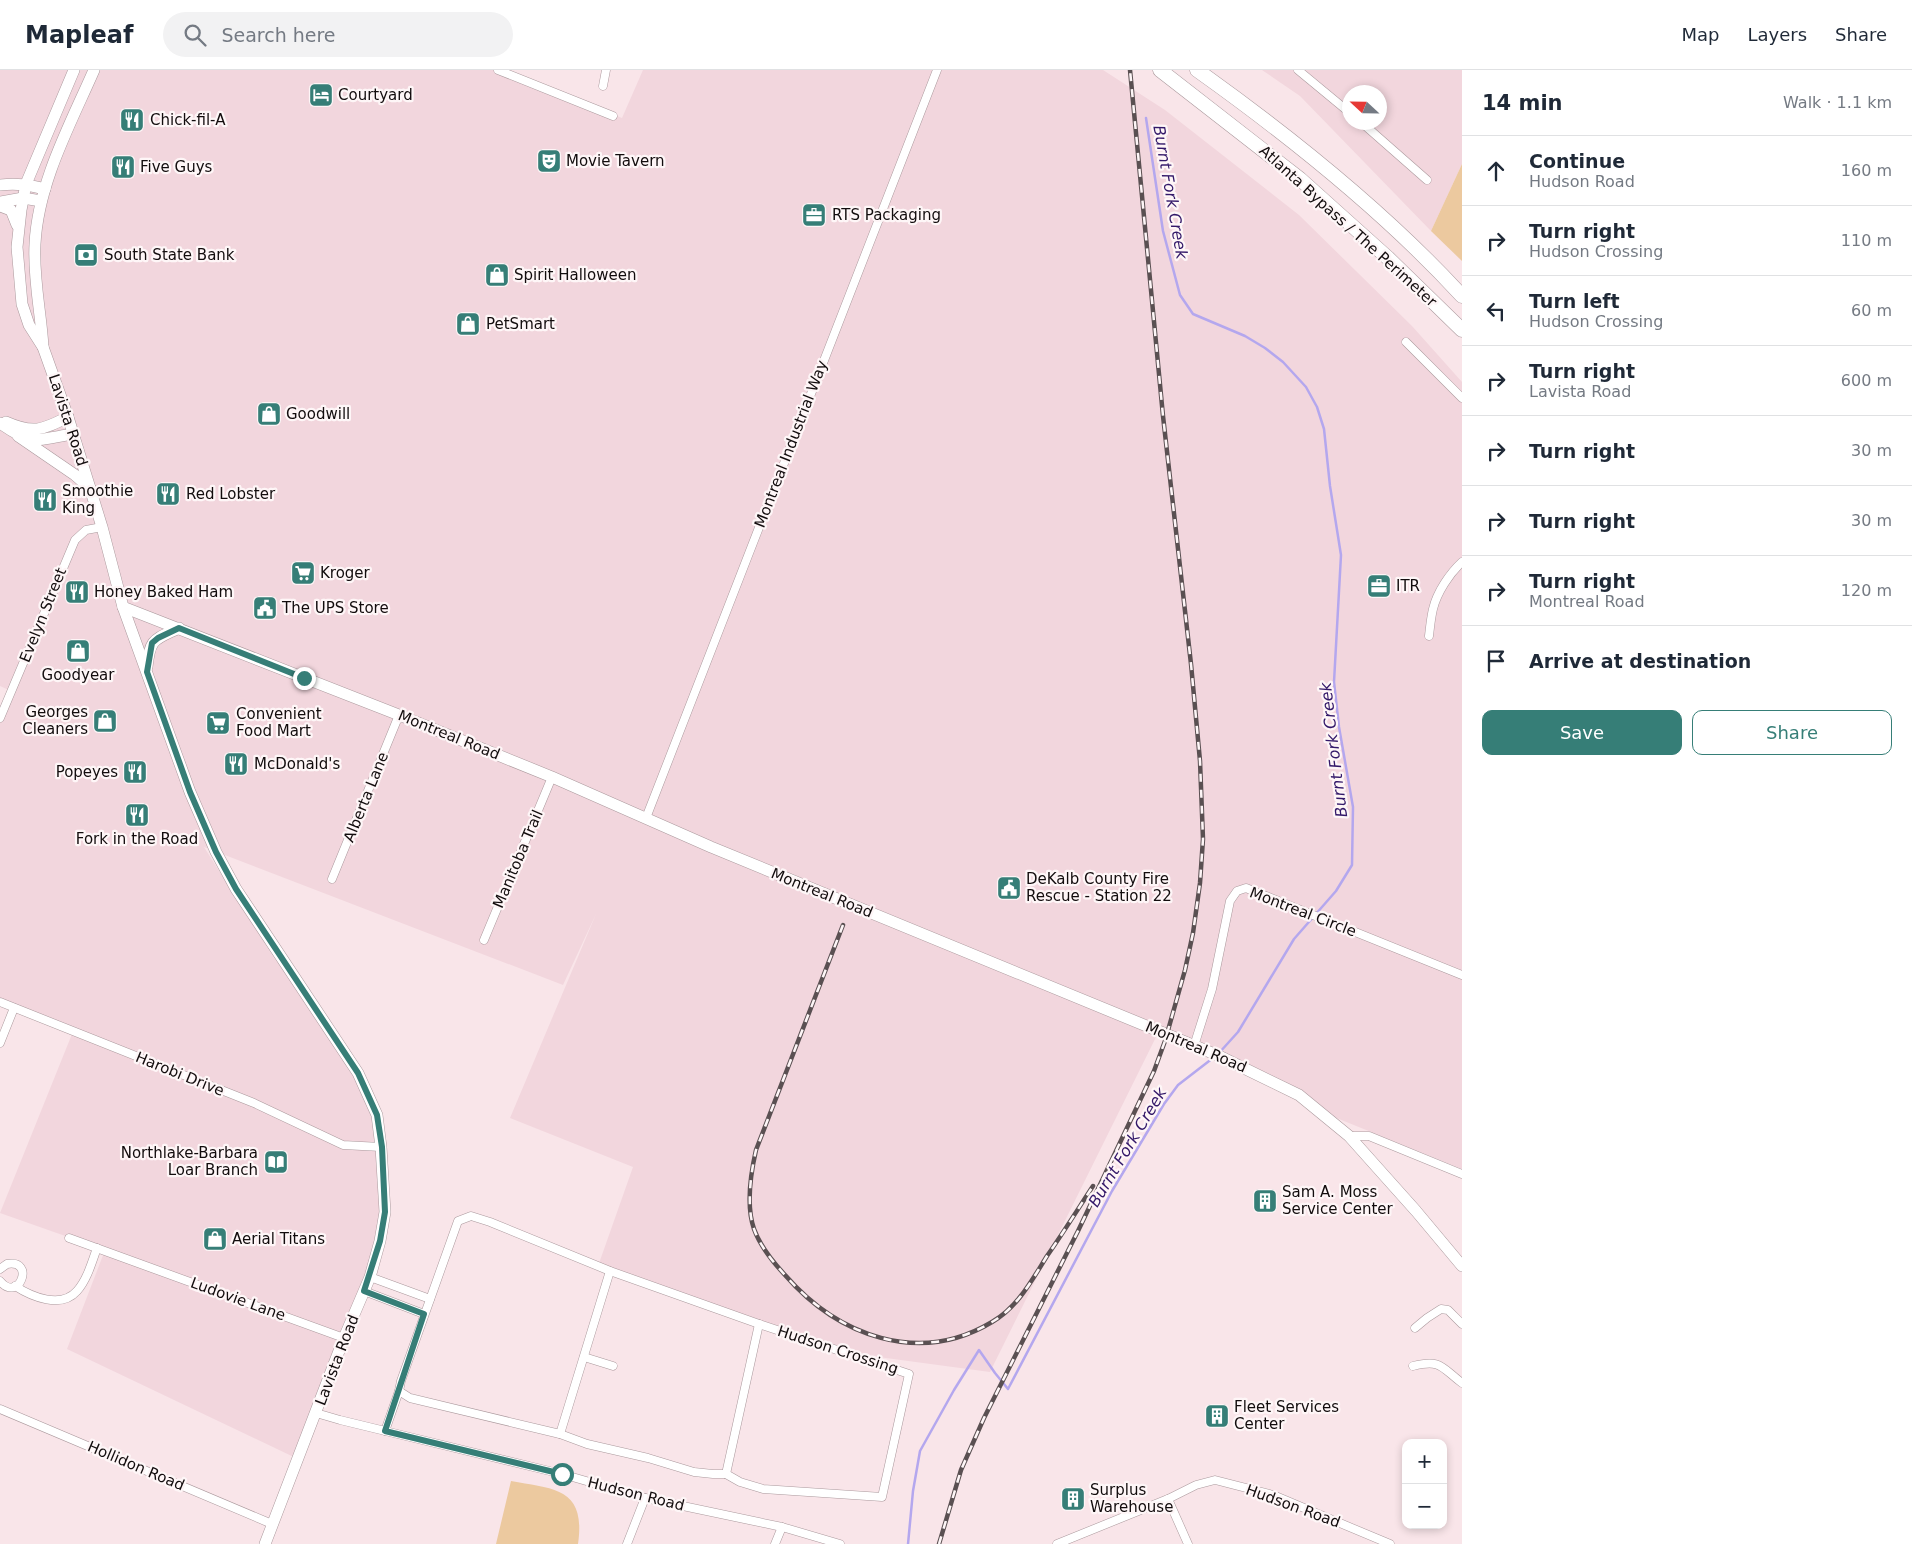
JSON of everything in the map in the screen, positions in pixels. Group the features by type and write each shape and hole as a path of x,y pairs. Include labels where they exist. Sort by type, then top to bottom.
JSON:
{"highway":[{"name":"Atlanta Bypass / The Perimeter","path":"1160,70 1300,179 1388,258 1462,330"},
{"name":"Atlanta Bypass / The Perimeter","path":"1197,70 1318,163 1392,225 1462,296"}],"main road":[{"name":"Lavista Road","path":"74,70 26,184 18,228 17,266 22,304 29,325 43,347 68,417 91,489 123,607 190,792 216,852 236,889 358,1073 377,1115 382,1147 385,1212 380,1241 370,1276 344,1338 265,1544"},
{"name":"Lavista Road","path":"43,347 42,321 35,271 35,242 41,201 61,145 94,70"},
{"path":"0,185 16,183 45,189"},
{"path":"0,202 23,198 41,201"},
{"path":"0,206 11,210 18,228"},
{"path":"0,419 26,430 37,430 46,428 68,417"},
{"path":"0,423 75,474 91,489"},
{"path":"18,436 35,440 73,434"},
{"name":"Montreal Road","path":"123,607 399,715 552,778 711,847 1214,1054 1299,1095 1350,1136 1462,1266"},
{"path":"147,672 152,643 179,628"}],"street":[{"path":"498,70 613,116"},
{"path":"602,86 606,70"},
{"name":"Montreal Industrial Way","path":"646,818 936,70"},
{"path":"1298,70 1342,106"},
{"path":"1369,130 1428,180"},
{"path":"1406,342 1462,398"},
{"name":"Evelyn Street","path":"0,718 75,540 86,530 102,527"},
{"path":"1429,636 1433,607 1444,584 1454,569 1462,562"},
{"name":"Alberta Lane","path":"332,879 399,715"},
{"name":"Manitoba Trail","path":"484,940 552,778"},
{"name":"Montreal Circle","path":"1194,1046 1212,989 1230,901 1237,891 1246,888 1462,975"},
{"path":"0,1002 14,1008 0,1043"},
{"name":"Harobi Drive","path":"14,1008 254,1103 343,1145 382,1147"},
{"path":"1350,1136 1368,1136 1462,1174"},
{"name":"Hudson Crossing","path":"385,1431 424,1314 458,1221 471,1216 610,1271 759,1324 909,1374 882,1497 763,1489 740,1482 726,1474"},
{"name":"Ludovie Lane","path":"69,1238 344,1338"},
{"path":"15,1286 24,1292 45,1299 66,1300 77,1292 86,1278 97,1248"},
{"path":"0,1270 3,1266 11,1263 15,1264 21,1269 23,1277 19,1284 8,1287 0,1280"},
{"path":"560,1434 610,1271"},
{"path":"370,1276 430,1299"},
{"path":"364,1291 424,1314"},
{"path":"1415,1328 1441,1309 1448,1310 1462,1324"},
{"path":"399,1392 410,1398 560,1434 587,1444 648,1458 694,1472 726,1474 759,1324"},
{"path":"584,1357 613,1366"},
{"path":"1413,1366 1429,1362 1437,1363 1462,1383"},
{"name":"Hollidon Road","path":"0,1409 272,1524"},
{"name":"Hudson Road","path":"316,1413 562,1474 644,1498 782,1528 840,1544"},
{"name":"Hudson Road","path":"1056,1544 1168,1499 1196,1485 1215,1480 1273,1495 1390,1544"},
{"path":"627,1544 644,1498"},
{"path":"1168,1499 1188,1544"},
{"path":"775,1544 782,1528"}],"shaded area":[{"path":"0,70 499,70 622,118 643,70 1103,70 1165,110 1299,215 1412,326 1462,382 1462,1169 1312,1108 1160,1029 990,1372 871,1356 597,1269 633,1167 510,1118 596,914 563,985 204,847 274,958 351,1053 377,1115 386,1174 371,1279 298,1459 67,1349 105,1250 0,1213 72,1034 0,1002 0,718 11,691 0,686"},
{"path":"1262,70 1462,70 1462,164 1431,231 1300,96"},
{"path":"1462,164 1462,261 1431,231"},
{"path":"511,1481 554,1490 572,1502 577,1512 579,1526 578,1544 496,1544"}],"waterway":[{"name":"Burnt Fork Creek","path":"1146,118 1163,231 1180,295 1193,314 1245,336 1265,348 1283,362 1306,387 1317,407 1324,429 1330,486 1341,555 1334,682 1339,727 1353,807 1352,865 1336,891 1294,939 1238,1032 1219,1053"},
{"name":"Burnt Fork Creek","path":"908,1544 913,1491 920,1451 979,1350 1008,1389 1112,1191 1164,1104 1178,1085 1213,1058"}],"railway":[{"path":"939,1544 961,1470 984,1418 1078,1231 1154,1071 1165,1041 1185,970 1193,933 1200,883 1203,839 1200,761 1163,416 1130,70"},
{"path":"843,925 756,1150 752,1168 750,1210 754,1229 767,1254 785,1275 806,1296 829,1314 855,1328 881,1338 908,1343 936,1342 964,1335 992,1322 1017,1301 1093,1186"}],"place":[{"name":"Courtyard","path":"321,95"},
{"name":"Chick-fil-A","path":"132,120"},
{"name":"Movie Tavern","path":"549,161"},
{"name":"Five Guys","path":"123,167"},
{"name":"RTS Packaging","path":"814,215"},
{"name":"South State Bank","path":"86,255"},
{"name":"Spirit Halloween","path":"497,275"},
{"name":"PetSmart","path":"468,324"},
{"name":"Goodwill","path":"269,414"},
{"name":"Red Lobster","path":"168,494"},
{"name":"Smoothie King","path":"45,500"},
{"name":"Kroger","path":"303,573"},
{"name":"ITR","path":"1379,586"},
{"name":"Honey Baked Ham","path":"77,592"},
{"name":"The UPS Store","path":"265,608"},
{"name":"Goodyear","path":"78,651"},
{"name":"Georges Cleaners","path":"105,721"},
{"name":"Convenient Food Mart","path":"218,723"},
{"name":"McDonald's","path":"236,764"},
{"name":"Popeyes","path":"135,772"},
{"name":"Fork in the Road","path":"137,815"},
{"name":"DeKalb County Fire Rescue - Station 22","path":"1009,888"},
{"name":"Northlake-Barbara Loar Branch","path":"276,1162"},
{"name":"Sam A. Moss Service Center","path":"1265,1201"},
{"name":"Aerial Titans","path":"215,1239"},
{"name":"Fleet Services Center","path":"1217,1416"},
{"name":"Surplus Warehouse","path":"1073,1499"}],"route":[{"path":"304,678 179,628 158,638 152,643 149,650 147,672 190,792 216,852 236,889 358,1073 377,1115 382,1147 385,1212 380,1241 364,1291 424,1314 385,1431 562,1474"}]}
